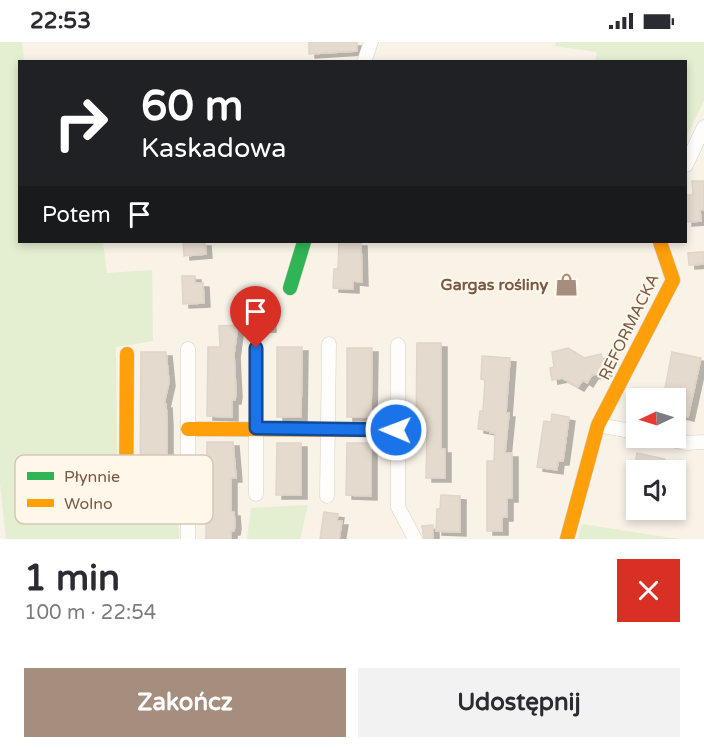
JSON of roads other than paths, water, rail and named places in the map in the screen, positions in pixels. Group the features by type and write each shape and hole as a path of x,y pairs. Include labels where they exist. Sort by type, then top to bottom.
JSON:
{"street":[{"path":"365,60 371,42"},
{"path":"687,163 704,127"},
{"path":"290,288 304,243"},
{"name":"REFORMACKA","path":"567,539 598,425 673,280 660,243"},
{"path":"327,496 329,344"},
{"path":"398,345 396,430 398,507 415,538"},
{"path":"256,348 256,494"},
{"path":"188,349 188,455"},
{"path":"126,455 127,354"},
{"path":"598,425 626,430"},
{"path":"188,429 396,430"},
{"path":"686,443 704,442"},
{"path":"188,524 188,539"}],"place":[{"name":"Gargas rośliny","path":"566,285"}]}
